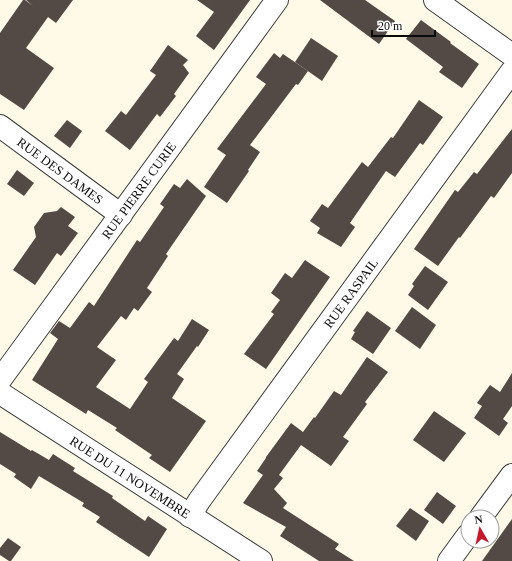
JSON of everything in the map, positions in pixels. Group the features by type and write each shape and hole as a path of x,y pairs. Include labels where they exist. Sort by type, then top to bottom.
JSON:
{"street":[{"name":"RUE PIERRE CURIE","path":"0,380 277,0"},
{"path":"435,0 512,55"},
{"name":"RUE RASPAIL","path":"190,516 204,494 512,71"},
{"name":"RUE DES DAMES","path":"0,126 121,214"},
{"name":"RUE DU 11 NOVEMBRE","path":"0,393 261,561"},
{"path":"487,509 512,475"},
{"path":"449,561 460,546"}],"building":[{"path":"23,0 33,6 26,0 73,0 56,23 48,17 26,48 54,68 24,110 0,94 0,33"},
{"path":"197,0 250,0 214,50 196,36 214,12"},
{"path":"320,0 365,0 395,21 379,44"},
{"path":"421,20 479,64 462,88 439,72 443,67 406,39"},
{"path":"311,38 338,56 322,81 295,62"},
{"path":"168,45 188,60 183,65 189,73 174,94 176,96 160,117 157,114 130,150 105,131 121,111 126,115 156,75 150,71"},
{"path":"274,53 280,58 283,54 308,71 298,85 296,84 250,145 260,152 227,203 204,187 226,155 217,149 266,84 256,77"},
{"path":"419,100 443,117 423,145 420,143 395,177 386,171 350,223 355,227 341,247 317,233 320,228 310,221 322,204 328,208 362,162 368,167 391,137 393,138"},
{"path":"67,120 82,131 70,148 54,136"},
{"path":"512,129 512,173 494,198 491,196 438,266 414,249 455,190 458,192 474,172 477,174"},
{"path":"17,170 34,183 24,196 7,184"},
{"path":"187,179 206,196 166,254 168,256 147,288 152,292 138,311 134,308 126,320 121,316 97,347 116,360 96,387 130,409 148,382 144,379 174,338 178,341 192,319 209,330 177,374 184,379 172,398 206,421 170,472 149,458 152,455 115,430 117,428 88,410 86,414 32,380 58,339 50,333 59,321 70,328 89,302 94,306 137,240 140,242 164,207 160,204 174,184 180,188"},
{"path":"61,207 75,217 68,226 78,233 61,256 57,253 35,285 13,270 36,237 34,227 44,213 57,211"},
{"path":"305,260 330,277 266,369 244,354 274,314 271,312 280,300 271,293 285,273 292,278"},
{"path":"425,266 448,282 428,310 408,295 414,286 412,284"},
{"path":"412,307 436,325 420,349 395,331"},
{"path":"367,311 391,328 373,354 351,339 355,332 353,331"},
{"path":"367,357 388,372 365,402 367,404 343,437 349,441 331,466 301,445 279,475 283,478 274,489 287,503 283,508 339,544 335,549 354,561 319,561 280,536 286,527 243,503 263,475 257,471 291,423 303,432 334,391 341,395"},
{"path":"512,373 512,406 503,419 508,423 499,436 474,418 482,406 477,403 490,385 500,392"},
{"path":"434,411 466,433 444,462 413,440"},
{"path":"0,432 49,460 53,454 75,468 73,471 113,496 112,498 145,521 148,516 167,529 149,557 96,522 100,517 82,506 84,503 39,476 31,489 14,477 16,474 0,464"},
{"path":"437,492 456,506 443,524 424,510"},
{"path":"410,508 429,521 416,541 396,526"},
{"path":"512,519 512,561 482,561 491,549 500,549 500,536"},
{"path":"8,538 21,547 11,561 0,555 0,548"}]}
